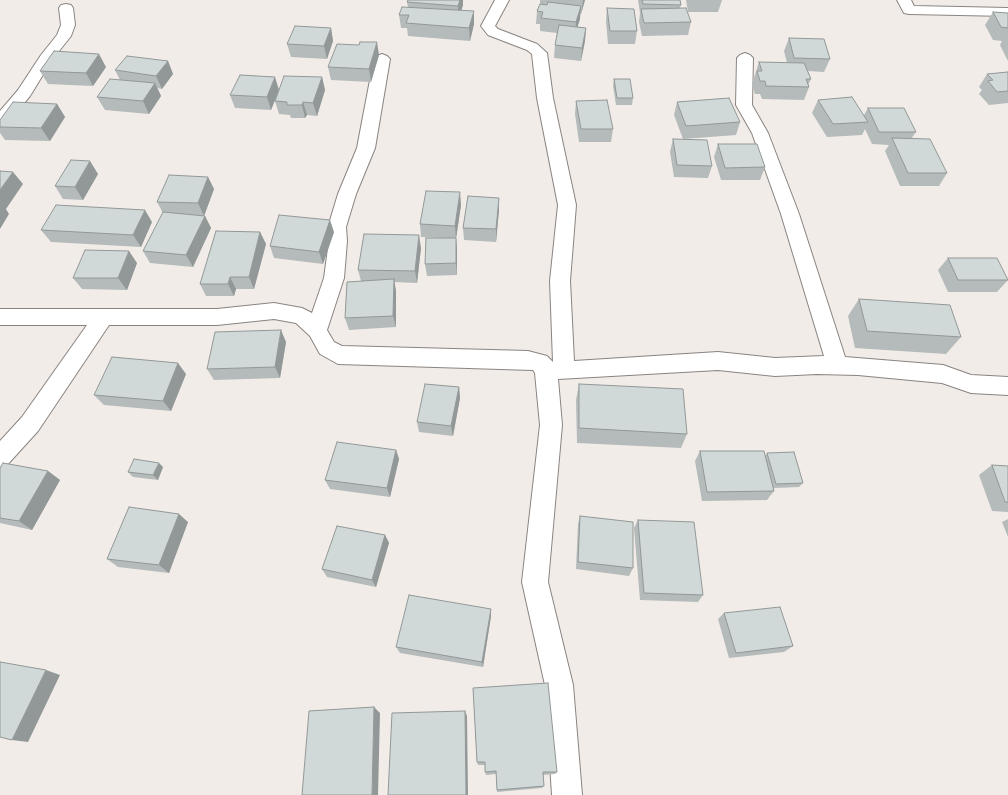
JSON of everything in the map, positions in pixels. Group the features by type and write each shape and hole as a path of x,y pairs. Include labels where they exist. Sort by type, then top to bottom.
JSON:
{"street":[{"path":"502,0 488,26 493,32 532,47 539,53 547,106 567,205 560,281 551,426 536,582 559,685 566,795"},
{"path":"904,0 909,10 1008,12"},
{"path":"0,121 24,93 46,58 64,36 68,25 66,8"},
{"path":"745,58 743,88 744,105 760,133 790,214 837,365"},
{"path":"317,330 334,278 338,242 337,227 347,194 366,148 382,59"},
{"path":"0,317 217,317 274,311 302,316 317,330 327,348 338,355 528,360 539,362 555,371 718,361 775,367 837,365 943,374 971,384 1008,386"},
{"path":"0,457 30,424 103,318"}],"building":[{"path":"408,0 460,0 458,6 407,2"},
{"path":"642,0 680,0 681,5 643,4"},
{"path":"548,2 581,6 576,22 541,18 543,12 537,11 540,4 547,5"},
{"path":"402,7 474,11 469,28 406,23 409,15 399,15"},
{"path":"607,8 634,9 637,31 610,31"},
{"path":"686,8 691,22 644,23 641,9"},
{"path":"993,12 1008,13 1008,28 1001,27"},
{"path":"559,25 586,28 582,48 555,45"},
{"path":"295,26 331,28 324,46 287,44"},
{"path":"789,38 824,39 830,59 794,58"},
{"path":"360,42 377,42 369,69 328,67 337,44 359,45"},
{"path":"54,51 99,54 86,73 40,71"},
{"path":"127,56 168,61 156,76 115,70"},
{"path":"759,62 804,63 811,79 806,79 809,87 766,86 765,81 760,81 757,71 762,71"},
{"path":"1008,72 1008,91 997,92 988,81 993,80 987,74"},
{"path":"240,75 275,77 267,97 230,95"},
{"path":"284,76 322,77 313,103 303,102 302,105 287,105 287,102 275,101"},
{"path":"110,79 155,83 143,101 97,97"},
{"path":"614,79 630,79 633,98 617,98"},
{"path":"852,97 868,122 833,124 818,100"},
{"path":"729,98 740,122 686,126 677,102"},
{"path":"607,100 613,129 581,129 576,101"},
{"path":"13,102 57,104 41,128 0,127 0,120"},
{"path":"868,108 904,108 916,132 879,132"},
{"path":"892,138 930,139 947,173 908,173"},
{"path":"673,139 707,140 712,166 677,165"},
{"path":"718,144 757,144 765,167 725,168"},
{"path":"71,160 90,161 75,187 55,186"},
{"path":"0,171 13,172 0,190"},
{"path":"169,175 208,177 198,203 157,202"},
{"path":"426,191 460,192 455,226 420,224"},
{"path":"468,196 499,198 496,229 463,228"},
{"path":"56,205 145,210 133,235 41,230"},
{"path":"163,212 205,216 186,255 143,251"},
{"path":"279,215 330,220 319,252 270,246"},
{"path":"216,231 260,232 249,277 230,277 228,284 200,284"},
{"path":"364,234 419,235 415,271 358,270"},
{"path":"426,238 456,238 456,263 425,264"},
{"path":"85,250 129,251 118,278 73,278"},
{"path":"948,258 997,258 1008,280 958,280"},
{"path":"394,279 393,316 345,318 347,282"},
{"path":"859,299 950,305 961,337 867,331"},
{"path":"281,330 275,367 207,369 215,332"},
{"path":"112,357 178,363 163,401 94,395"},
{"path":"425,384 459,387 451,426 417,422"},
{"path":"579,384 683,389 687,434 579,428"},
{"path":"337,442 396,450 387,488 325,480"},
{"path":"700,451 764,451 774,491 707,492"},
{"path":"794,452 803,483 776,484 767,453"},
{"path":"134,459 159,463 153,475 128,472"},
{"path":"3,463 48,471 19,521 0,518 0,468"},
{"path":"992,465 1008,466 1008,502 1005,502"},
{"path":"129,507 179,514 159,565 107,559"},
{"path":"580,516 633,522 633,568 578,562"},
{"path":"638,520 694,522 703,595 644,593"},
{"path":"337,526 385,535 372,580 322,569"},
{"path":"409,595 491,609 482,662 396,647"},
{"path":"780,607 793,646 736,653 724,613"},
{"path":"0,662 46,670 12,740 0,737"},
{"path":"548,683 557,772 543,772 544,786 497,790 496,771 485,772 485,762 477,762 473,688"},
{"path":"374,707 372,795 302,795 309,711"},
{"path":"465,711 466,795 388,795 392,713"}]}
